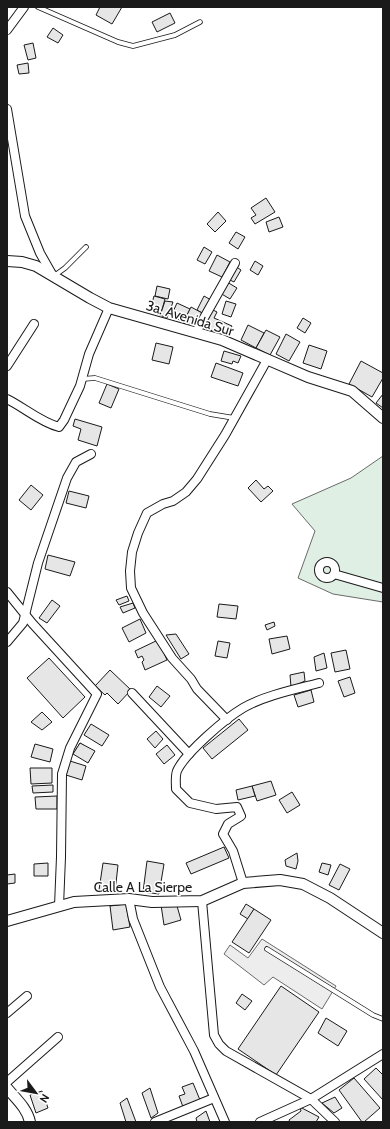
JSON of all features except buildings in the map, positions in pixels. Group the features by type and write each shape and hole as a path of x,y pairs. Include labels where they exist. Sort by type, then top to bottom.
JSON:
{"street":[{"path":"7,30 24,7"},
{"path":"7,110 25,216 40,252 53,276"},
{"name":"3a. Avenida Sur","path":"7,261 22,262 36,266 109,308 222,340 308,377 352,391 383,418"},
{"path":"196,332 235,263"},
{"path":"7,399 48,424 59,427 64,420 82,379 89,354 109,308"},
{"path":"7,366 34,324"},
{"path":"227,720 197,689 172,658 143,613 131,588 130,571 132,552 138,533 147,513 163,504 173,501 186,492 209,462 268,360"},
{"path":"7,642 23,623 26,615 38,563 67,478 76,462 91,454"},
{"path":"334,574 383,588"},
{"path":"7,592 32,623 97,694 70,748 62,774 59,906"},
{"path":"243,883 233,851 223,834 228,824 240,816 237,807 216,809 190,803 176,789 176,772 189,754 204,739 243,708 319,683"},
{"path":"132,693 189,754"},
{"name":"Calle A La Sierpe","path":"7,922 74,902 129,899 152,902 202,901 243,883 280,880 303,884 330,898 383,933"},
{"path":"129,899 132,919 158,981 194,1051 225,1122"},
{"path":"202,901 214,1035 219,1044 226,1051 311,1099 335,1122"},
{"path":"7,1013 27,996"},
{"path":"7,1082 58,1037"},
{"path":"260,1122 311,1099 383,1054"},
{"path":"7,1088 24,1107 33,1121"},
{"path":"155,1122 214,1098"}],"lane":[{"path":"38,7 118,42 133,46 175,35 200,22"},
{"path":"53,276 66,268 86,247"},
{"path":"82,379 95,378 210,414 234,418"},
{"path":"267,949 373,1015 383,1019"}],"green space":[{"path":"383,456 383,602 333,594 298,578 315,531 292,504 351,478"}],"shaded area":[{"path":"262,939 336,986 322,1009 273,977 264,985 224,954 230,945 248,958"}]}
